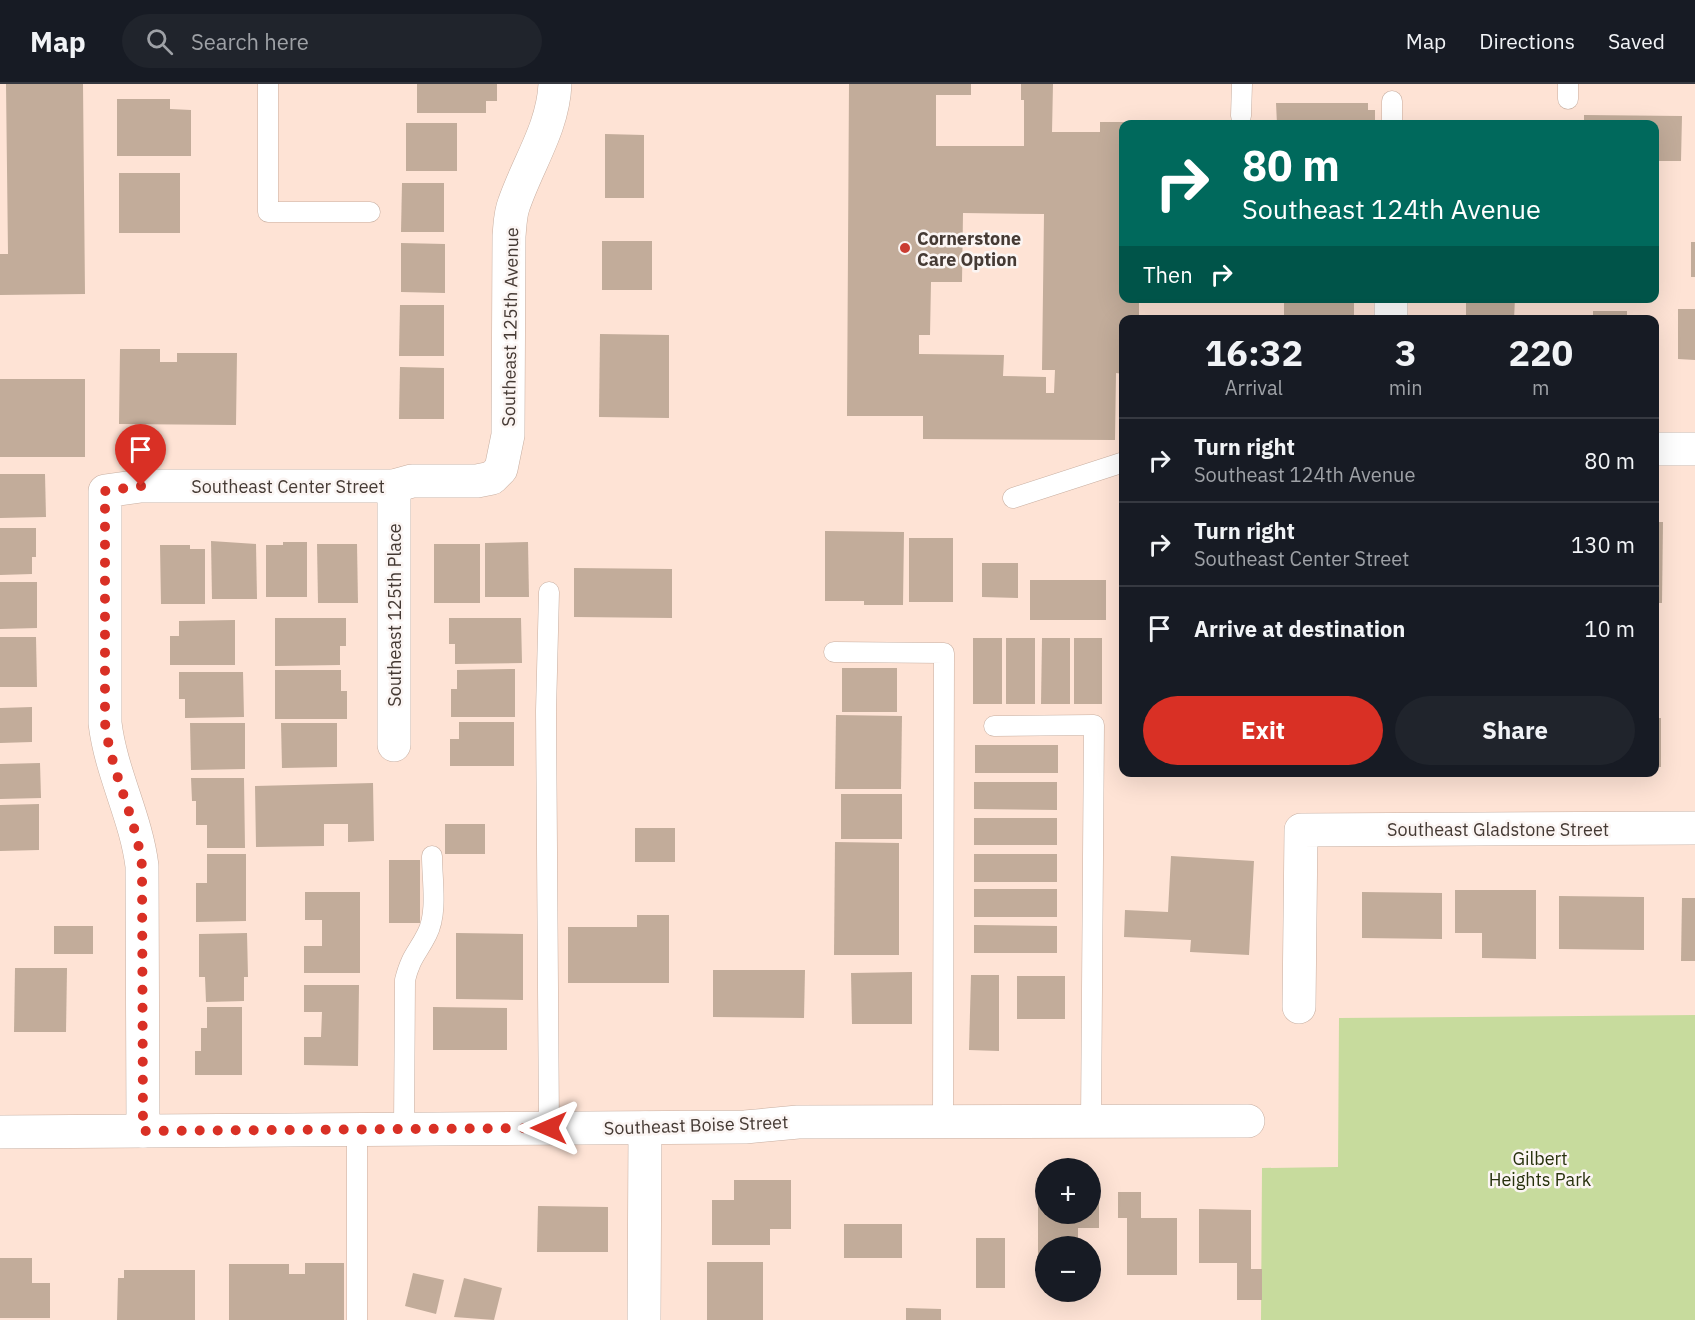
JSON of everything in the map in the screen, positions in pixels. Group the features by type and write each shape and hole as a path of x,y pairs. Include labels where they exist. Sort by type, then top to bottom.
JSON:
{"street":[{"name":"Southeast 125th Avenue","path":"501,469 508,435 508,236 513,206 552,111 555,84"},
{"path":"1659,449 1695,449"},
{"name":"Southeast Center Street","path":"143,1131 142,866 135,824 112,761 105,723 105,491 141,486 394,486 412,481 477,481 492,478 501,469"},
{"name":"Southeast 125th Place","path":"394,486 394,745"},
{"name":"Southeast Gladstone Street","path":"1299,1007 1300,830 1695,828"},
{"name":"Southeast Boise Street","path":"0,1132 645,1128 745,1126 798,1122 1248,1121"},
{"path":"644,1320 645,1128"}],"lane":[{"path":"268,84 268,212 370,212"},
{"path":"1241,116 1242,84"},
{"path":"1392,100 1392,120"},
{"path":"1013,498 1119,464"},
{"path":"549,592 546,983 549,1128"},
{"path":"834,652 944,653 943,1122"},
{"path":"994,726 1094,725 1091,1122"},
{"path":"404,1129 405,980 410,959 428,933 432,918 432,856"},
{"path":"357,1130 357,1320"}],"green space":[{"name":"Gilbert Heights Park","path":"1695,1015 1695,1320 1261,1320 1262,1168 1338,1167 1339,1018"}],"building":[{"path":"6,84 83,84 85,294 0,295 0,254 8,254"},
{"path":"417,84 497,84 497,101 486,101 486,113 417,113"},
{"name":"Cornerstone Care Option","path":"849,84 971,84 971,95 936,95 936,146 1024,146 1024,100 1021,100 1021,84 1053,84 1052,132 1100,132 1100,122 1119,122 1119,303 1139,303 1139,315 1119,315 1119,373 1116,373 1115,440 923,439 923,416 847,416","holes":["963,213 1044,214 1042,370 1055,370 1054,393 1046,393 1046,377 1003,376 1004,355 919,354 919,335 930,335 931,282 962,282"]},
{"path":"117,99 170,99 170,109 191,110 191,156 117,156"},
{"path":"1276,103 1368,103 1368,110 1375,110 1375,120 1277,120"},
{"path":"1584,115 1682,116 1681,161 1659,161 1659,120 1584,120"},
{"path":"406,123 457,123 457,171 406,171"},
{"path":"605,134 644,135 644,198 605,198"},
{"path":"119,173 180,173 180,233 119,233"},
{"path":"402,183 444,183 444,232 401,232"},
{"path":"602,241 652,241 652,290 602,290"},
{"path":"1691,242 1695,242 1695,277 1691,277"},
{"path":"401,243 445,244 445,293 401,292"},
{"path":"1284,303 1354,303 1354,315 1284,315"},
{"path":"1466,303 1515,303 1514,315 1466,315"},
{"path":"400,305 444,305 444,356 399,356"},
{"path":"1678,309 1695,309 1695,360 1678,359"},
{"path":"1593,311 1627,311 1627,315 1593,315"},
{"path":"600,334 669,335 669,418 599,417"},
{"path":"120,349 160,349 160,362 177,362 177,353 237,353 236,425 119,424"},
{"path":"400,367 444,368 444,419 399,419"},
{"path":"0,379 85,379 85,457 0,457"},
{"path":"0,474 45,474 46,517 0,518"},
{"path":"1659,522 1663,522 1662,603 1659,603"},
{"path":"0,528 36,528 36,557 32,557 32,574 0,575"},
{"path":"825,531 904,532 903,605 864,605 864,601 825,601"},
{"path":"909,538 953,538 953,602 909,602"},
{"path":"211,541 256,544 257,599 212,599"},
{"path":"283,542 307,542 307,597 266,597 266,545 283,545"},
{"path":"528,542 529,597 485,597 485,543"},
{"path":"317,544 357,544 358,603 318,603"},
{"path":"434,544 480,544 480,603 434,603"},
{"path":"160,545 190,545 190,549 205,549 205,604 161,604"},
{"path":"982,563 1018,563 1018,598 982,597"},
{"path":"574,568 672,569 672,618 574,617"},
{"path":"1030,580 1106,580 1106,620 1030,620"},
{"path":"0,582 37,582 37,628 0,629"},
{"path":"275,618 346,618 346,646 340,646 340,665 275,666"},
{"path":"449,618 521,618 522,663 455,664 455,644 449,644"},
{"path":"235,620 235,665 170,665 170,636 179,636 179,621"},
{"path":"0,637 36,637 37,687 0,687"},
{"path":"973,638 1002,638 1002,704 973,704"},
{"path":"1006,638 1035,638 1035,704 1006,704"},
{"path":"1042,638 1070,638 1070,704 1041,704"},
{"path":"1074,638 1102,638 1102,704 1074,704"},
{"path":"842,668 897,668 897,712 842,712"},
{"path":"515,669 515,717 451,717 451,689 457,689 457,670"},
{"path":"275,670 341,670 341,691 347,691 347,719 275,719"},
{"path":"179,672 243,672 244,717 185,718 185,699 179,699"},
{"path":"32,707 32,742 0,743 0,708"},
{"path":"836,715 902,716 901,789 835,789"},
{"path":"1659,718 1661,718 1661,767 1659,767"},
{"path":"459,722 514,722 514,766 450,766 450,739 459,739"},
{"path":"190,723 245,723 245,769 191,770"},
{"path":"281,723 337,723 337,767 282,768"},
{"path":"975,745 1058,745 1058,773 975,773"},
{"path":"40,763 41,798 0,799 0,764"},
{"path":"191,778 244,778 245,848 207,848 207,825 196,825 196,801 192,801"},
{"path":"974,782 1057,782 1057,810 974,809"},
{"path":"373,783 374,841 348,842 348,824 324,824 324,846 256,847 255,786"},
{"path":"841,794 902,794 902,839 841,839"},
{"path":"39,804 39,850 0,851 0,805"},
{"path":"974,818 1057,818 1057,845 974,845"},
{"path":"445,824 485,824 485,854 445,854"},
{"path":"635,828 675,828 675,862 635,862"},
{"path":"835,842 899,843 899,955 834,955"},
{"path":"207,854 246,854 246,921 196,922 196,883 207,883"},
{"path":"974,854 1057,854 1057,882 974,882"},
{"path":"1171,856 1254,861 1249,955 1190,952 1191,940 1124,937 1125,910 1168,912"},
{"path":"389,860 420,860 420,923 389,923"},
{"path":"974,889 1057,889 1057,917 974,917"},
{"path":"1455,890 1536,890 1536,959 1482,958 1482,933 1455,933"},
{"path":"305,892 360,892 360,973 304,973 304,946 322,946 322,920 305,920"},
{"path":"1362,892 1442,893 1442,939 1362,938"},
{"path":"1559,896 1644,897 1644,950 1559,949"},
{"path":"1682,898 1695,898 1695,961 1681,961"},
{"path":"637,915 669,915 669,983 568,983 568,927 637,927"},
{"path":"974,925 1057,926 1057,953 974,953"},
{"path":"54,926 93,926 93,954 54,954"},
{"path":"247,933 248,977 244,977 244,1001 206,1002 205,977 199,977 199,934"},
{"path":"456,933 523,934 523,1000 456,999"},
{"path":"15,968 67,968 66,1032 14,1032"},
{"path":"713,970 805,970 804,1018 713,1017"},
{"path":"912,972 912,1024 852,1024 851,973"},
{"path":"971,975 999,975 999,1051 969,1050"},
{"path":"1017,976 1065,976 1065,1019 1017,1019"},
{"path":"304,985 359,985 358,1066 304,1065 304,1037 321,1037 322,1012 304,1012"},
{"path":"207,1007 242,1007 242,1075 195,1075 195,1051 201,1051 201,1028 207,1028"},
{"path":"433,1007 507,1008 507,1050 433,1050"},
{"path":"734,1180 791,1180 791,1229 770,1229 770,1245 712,1245 712,1200 734,1200"},
{"path":"1118,1192 1141,1192 1141,1218 1177,1218 1177,1275 1127,1275 1127,1218 1118,1218"},
{"path":"538,1206 608,1207 608,1252 537,1252"},
{"path":"1199,1209 1251,1210 1251,1269 1262,1269 1262,1300 1237,1300 1237,1263 1199,1263"},
{"path":"844,1224 902,1224 902,1258 844,1258"},
{"path":"1038,1224 1099,1224 1099,1228 1078,1228 1078,1236 1038,1236"},
{"path":"976,1238 1005,1238 1005,1288 976,1288"},
{"path":"0,1258 32,1258 32,1283 50,1283 50,1318 0,1318"},
{"path":"707,1262 763,1262 763,1320 707,1320"},
{"path":"305,1263 344,1263 344,1320 229,1320 229,1264 289,1264 289,1274 305,1274"},
{"path":"124,1270 195,1270 195,1320 117,1320 118,1278 124,1278"},
{"path":"413,1273 444,1280 436,1314 405,1306"},
{"path":"464,1278 502,1288 494,1320 454,1317"},
{"path":"906,1308 941,1309 941,1320 906,1320"}],"place":[{"name":"Cornerstone Care Option","path":"905,248"}],"route":[{"path":"141,486 105,491 105,723 112,761 135,824 142,866 143,1131 549,1128"}]}
